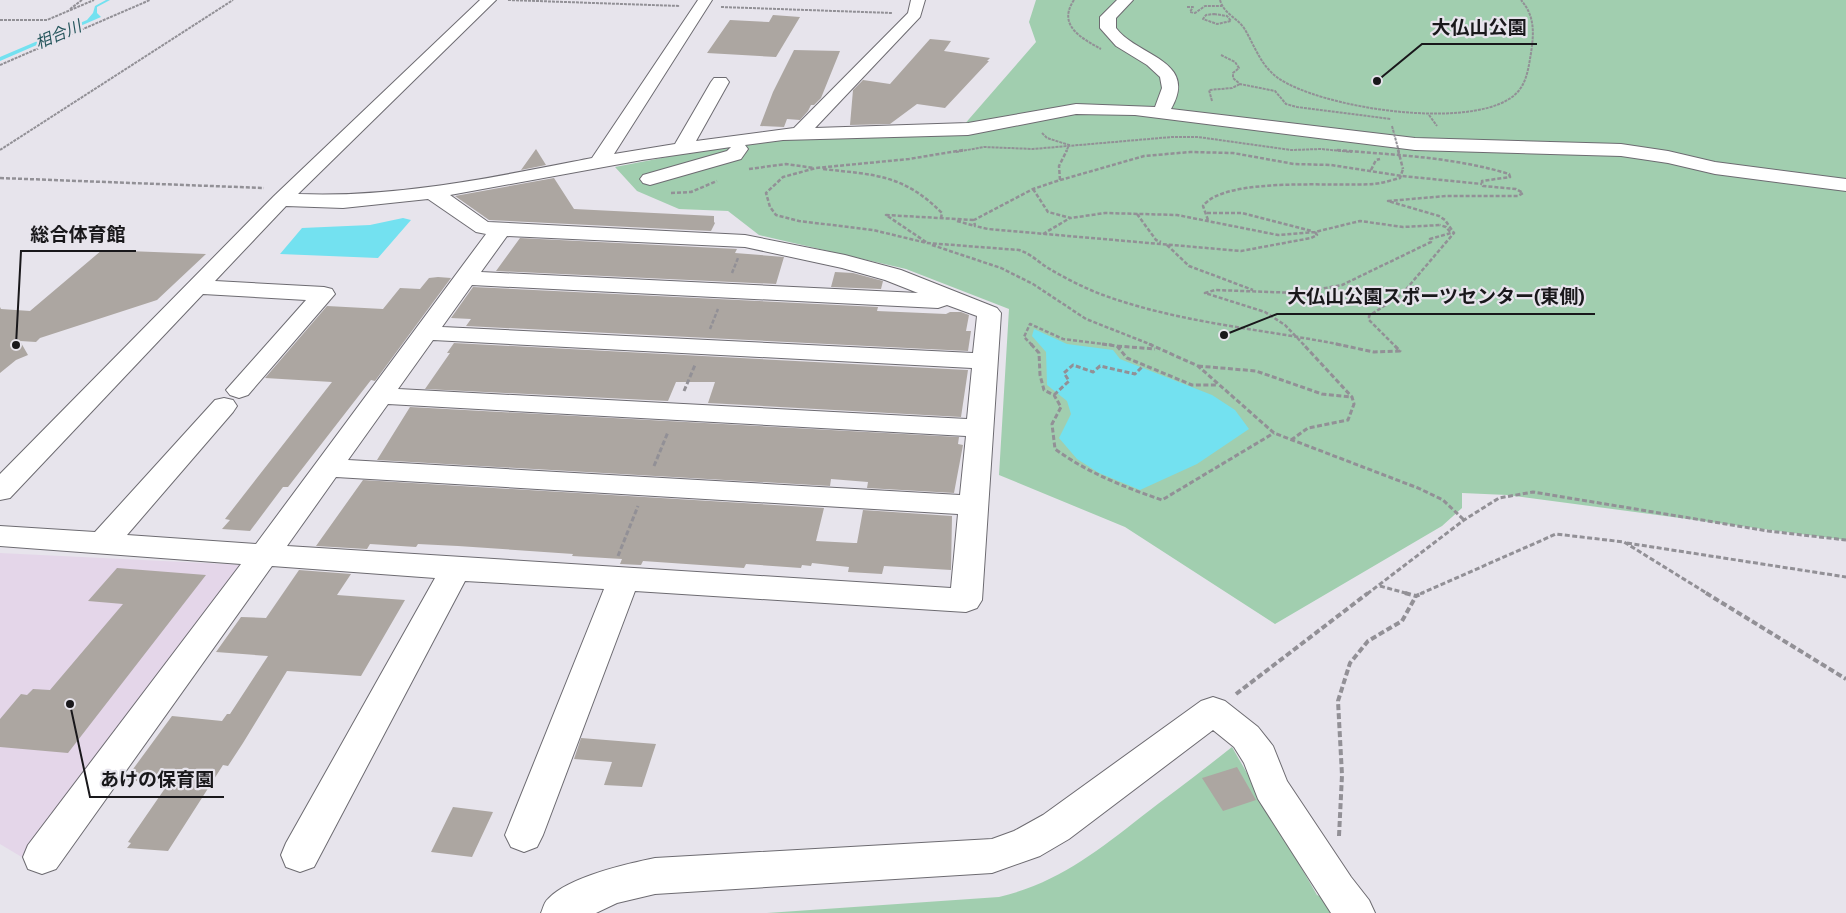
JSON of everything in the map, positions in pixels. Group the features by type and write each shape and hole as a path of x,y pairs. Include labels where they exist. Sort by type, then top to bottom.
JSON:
{"street":[{"path":"0,491 286,195 489,0"},
{"path":"1126,0 1108,17 1108,28 1118,40 1154,64 1169,78 1170,91 1160,113"},
{"path":"599,162 703,3"},
{"path":"801,132 917,7"},
{"path":"682,148 720,82"},
{"path":"286,195 370,201 530,177 599,162 682,148 801,132 906,132 968,129 1054,112 1101,108 1160,113 1415,144 1621,150 1668,157 1715,168 1846,185"},
{"path":"650,179 734,156 742,140"},
{"path":"0,536 456,569 966,600 983,361 989,313 964,302 874,270 745,241 484,228 432,192"},
{"path":"42,857 381,396 500,230"},
{"path":"466,278 964,302"},
{"path":"103,543 324,294 199,287"},
{"path":"427,333 983,361"},
{"path":"381,396 978,428"},
{"path":"328,468 973,505"},
{"path":"300,855 456,569"},
{"path":"524,834 624,579"},
{"path":"561,913 583,897 611,885 655,876 992,856 1026,844 1056,827 1213,711 1246,737 1260,757 1271,788 1337,890 1355,913"}],"path":[{"path":"66,12 82,0"},
{"path":"0,20 47,20 94,0"},
{"path":"0,65 150,0"},
{"path":"0,150 233,0"},
{"path":"502,0 917,7"},
{"path":"1220,0 1230,18"},
{"path":"1230,18 1231,21 1222,24 1208,22 1202,18 1214,14 1230,18 1242,26 1262,65 1282,81 1305,92 1339,102 1389,112 1429,114 1477,110 1497,105 1512,99 1522,90 1526,81 1533,16 1528,6 1520,0"},
{"path":"1187,6 1193,7 1190,12 1195,13 1205,6 1222,6"},
{"path":"1221,55 1235,62 1239,68 1233,73 1234,78 1240,84 1275,90 1286,104 1334,114 1390,119"},
{"path":"1214,103 1208,90 1232,88 1240,84"},
{"path":"1054,112 1052,126 1041,134 1047,138 1069,145"},
{"path":"1389,112 1403,169 1402,176"},
{"path":"1429,114 1436,125"},
{"path":"1464,520 1443,500 1426,492 1274,433 1198,366 1131,336 1086,319 1033,284 1001,268 927,243 874,230 799,221 776,215 770,207 766,193 783,177 816,168 909,160 984,147 1033,149 1198,137 1277,149 1321,149 1418,156 1486,167 1510,176 1509,178 1482,181 1482,185"},
{"path":"1060,180 1056,174 1059,162 1069,145"},
{"path":"1190,152 1233,153 1294,164 1331,165 1402,176 1516,189 1523,193 1518,196 1446,196 1388,201 1439,216 1454,233 1402,294 1369,316 1369,320 1400,351 1374,352 1292,335 1192,321 1103,295 1047,267 1033,255 1019,250 927,243 886,215 974,220 1033,188 1144,156 1190,152"},
{"path":"748,170 786,164 874,175 909,185 942,213 941,218"},
{"path":"1208,220 1203,206 1208,199 1232,190 1255,186 1376,184 1402,176"},
{"path":"0,178 286,195"},
{"path":"650,179 659,188 680,194 691,192 723,178"},
{"path":"1033,188 1042,206 1048,212 1071,218"},
{"path":"1042,234 1071,218 1105,213 1177,215 1208,220 1271,235 1315,232 1360,221 1403,227 1447,225"},
{"path":"1136,213 1156,240 1166,244 1189,266 1256,291"},
{"path":"1207,213 1242,214 1315,232"},
{"path":"952,219 975,226 1042,234 1250,250 1315,237 1315,232"},
{"path":"974,220 975,226"},
{"path":"1290,440 1308,428 1348,420 1354,404 1352,397 1292,335 1285,325 1265,312 1209,296 1205,292 1215,290 1298,293 1342,285 1431,242 1430,239 1435,236 1450,233 1446,227 1440,225"},
{"path":"1158,349 1063,339 1030,324 1024,337 1039,353 1040,374 1044,390 1054,395 1061,408 1052,424 1054,449 1080,468 1115,484 1162,500 1274,433"},
{"path":"1117,346 1127,358 1192,385 1219,385"},
{"path":"1054,395 1068,381 1064,373 1073,365 1093,372 1100,366 1135,374 1144,366"},
{"path":"1198,366 1231,366 1274,376 1320,395 1335,398 1352,397"},
{"path":"1213,711 1380,586 1464,520 1507,495 1533,492 1768,531 1846,540"},
{"path":"1339,842 1342,775 1338,702 1350,663 1368,641 1402,621 1416,596 1556,534 1624,542 1846,577"},
{"path":"1624,542 1846,679"},
{"path":"1380,586 1416,596"}],"shaded area":[{"path":"0,553 245,565 25,859 0,844"}],"green space":[{"path":"1036,0 1846,0 1846,540 1507,495 1462,493 1462,508 1442,526 1275,624 1125,527 999,475 1009,309 906,269 759,235 728,211 679,209 637,191 615,167 693,152 802,137 956,134 1036,42 1029,22"},
{"path":"1232,747 1317,895 1337,904 1343,913 767,913 999,897 1020,891 1057,875 1091,854"}],"water":[{"name":"相合川","path":"110,0 97,7 97,13 101,17 0,61 0,57 87,20 93,13 95,6"},
{"path":"403,218 411,220 378,258 280,254 302,228 370,225"},
{"path":"1034,329 1067,344 1113,350 1120,359 1212,395 1235,410 1249,429 1197,464 1140,490 1099,473 1077,459 1059,438 1071,414 1067,401 1047,385 1046,352 1032,336"}],"building":[{"path":"773,15 800,17 776,57 707,53 730,20 769,22"},
{"path":"930,39 951,41 944,51 990,58 987,61 989,61 945,108 917,104 890,124 850,125 853,90 863,80 890,84"},
{"path":"794,50 840,51 821,98 814,105 811,105 800,120 787,119 784,127 760,126 773,92"},
{"path":"536,149 546,165 521,170"},
{"path":"554,178 574,209 714,216 715,223 711,231 489,220 455,196"},
{"path":"520,238 737,249 735,253 784,257 776,284 496,271"},
{"path":"102,250 206,254 157,300 40,338 36,342 20,341 28,355 16,360 0,373 0,307 1,309 30,311"},
{"path":"835,272 853,273 883,281 881,289 831,287"},
{"path":"429,278 451,278 375,381 371,380 288,487 283,487 250,531 222,529 230,520 225,519 332,382 265,378 327,306 383,309 400,288 420,289"},
{"path":"473,287 878,307 877,311 946,314 961,312 969,315 966,331 971,331 968,351 466,326 471,319 451,318"},
{"path":"454,343 968,370 961,417 708,403 715,382 676,382 668,401 425,389 450,353 447,353"},
{"path":"410,407 959,437 958,444 963,445 954,493 867,488 868,482 831,479 830,486 377,460"},
{"path":"363,480 824,508 816,541 857,543 863,510 952,516 951,570 884,566 882,574 848,572 849,567 812,563 811,566 802,565 801,568 746,564 744,568 643,561 641,565 620,564 622,559 458,546 418,544 416,547 370,544 367,549 316,546"},
{"path":"117,568 206,575 68,753 0,747 0,719 21,694 27,695 33,689 50,690 123,604 88,601"},
{"path":"299,570 351,574 337,595 405,600 361,676 287,671 228,766 223,765 168,851 127,848 131,843 128,842 168,784 125,780 172,716 222,721 227,714 230,714 268,656 216,652 241,617 266,618"},
{"path":"581,738 656,744 642,787 604,785 612,762 574,759"},
{"path":"1237,767 1256,800 1223,811 1202,778"},
{"path":"453,807 493,812 472,857 431,852"}],"place":[{"name":"大仏山公園","path":"1377,81"},
{"name":"大仏山公園スポーツセンター(東側)","path":"1224,335"},
{"name":"総合体育館","path":"16,345"},
{"name":"あけの保育園","path":"70,704"}]}
